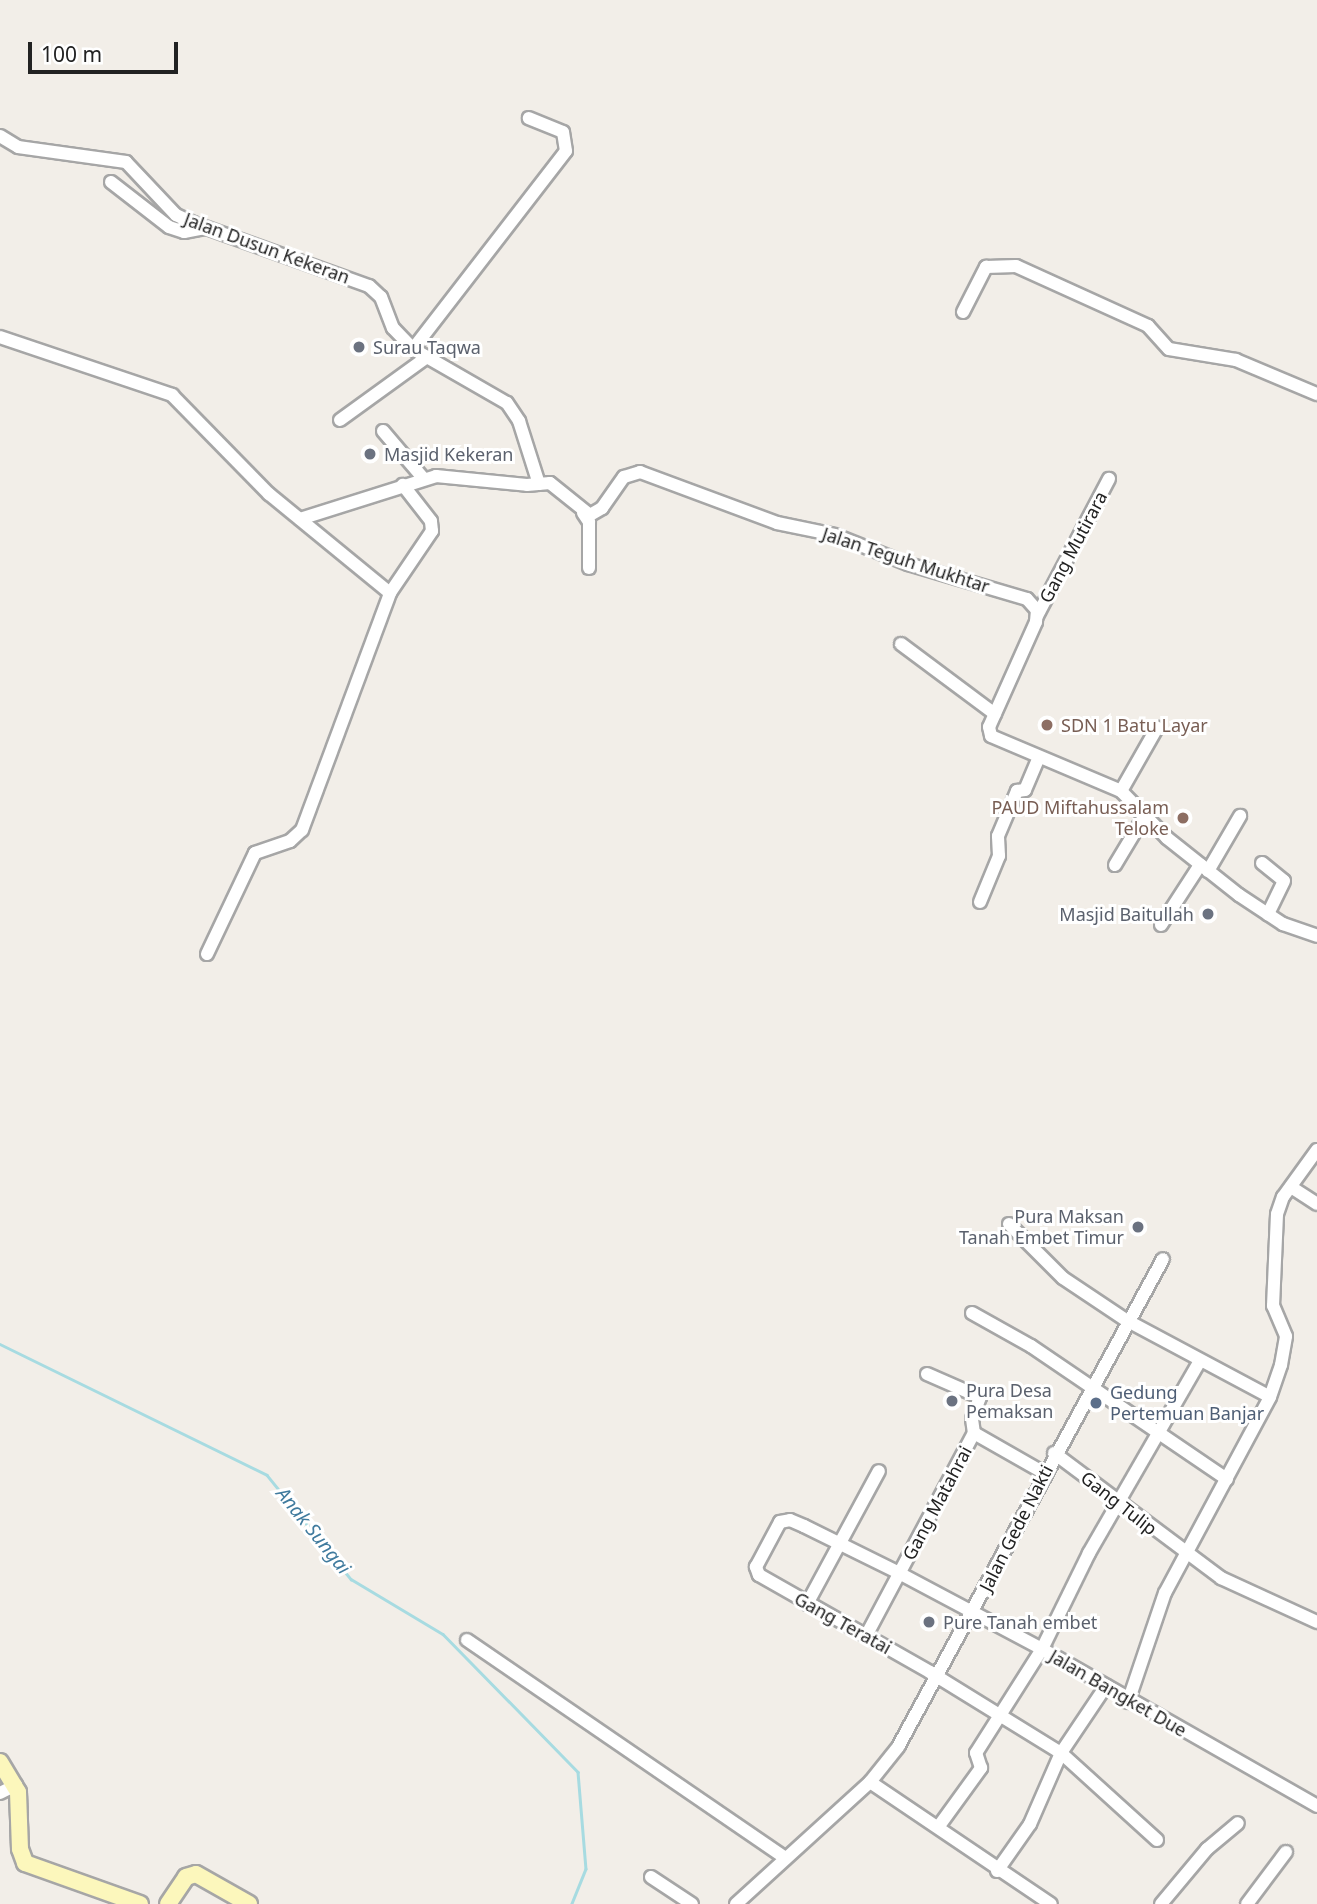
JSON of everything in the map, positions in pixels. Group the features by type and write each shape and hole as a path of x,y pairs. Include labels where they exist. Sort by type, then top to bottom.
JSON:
{"street":[{"path":"413,349 566,151 563,132 529,118"},
{"name":"Jalan Dusun Kekeran","path":"0,136 18,147 126,162 176,215 361,282 381,297 393,328 413,349 508,403 519,421 544,483"},
{"path":"111,183 169,227 184,232 206,228"},
{"path":"962,312 986,267 1016,266 1148,326 1169,349 1236,360 1317,394"},
{"path":"0,337 172,396 300,519 390,593"},
{"path":"340,420 427,357"},
{"path":"383,431 423,478"},
{"name":"Jalan Teguh Mukhtar","path":"583,513 596,514 624,477 640,472 777,523 835,535 908,564 1027,599 1037,616"},
{"path":"300,519 423,478 468,476 495,483 544,483 583,513 589,522 589,568"},
{"name":"Gang Mutirara","path":"1037,616 1109,479"},
{"path":"207,954 255,853 294,839 302,830 390,593 433,526 403,485"},
{"path":"1037,616 995,713 991,736 1038,759 1121,791 1204,868 1268,914 1317,936"},
{"path":"901,644 995,713"},
{"path":"1121,791 1157,729"},
{"path":"980,902 999,856 998,836 1017,791 1025,790 1038,759"},
{"path":"1115,865 1145,815"},
{"path":"1161,925 1240,816"},
{"path":"1262,863 1284,881 1268,914"},
{"path":"1128,1702 1152,1625 1184,1553 1270,1397 1286,1344 1285,1328 1273,1306 1277,1214 1291,1187 1317,1150"},
{"path":"1291,1187 1317,1204"},
{"path":"1009,1224 1063,1278 1126,1320 1270,1397"},
{"name":"Jalan Gede Nakti","path":"736,1904 870,1782 898,1747 1126,1320 1163,1259"},
{"path":"972,1314 1031,1346 1159,1436 1227,1479"},
{"path":"939,1826 981,1768 976,1753 1042,1648 1089,1553 1121,1504 1200,1361"},
{"name":"Gang Matahrai","path":"866,1636 974,1433 972,1419 980,1397 927,1374"},
{"path":"974,1433 1044,1473"},
{"name":"Gang Tulip","path":"1054,1453 1184,1553 1222,1577 1317,1622"},
{"path":"807,1604 879,1471"},
{"name":"Jalan Bangket Due","path":"757,1564 780,1522 790,1520 804,1526 1042,1648 1128,1702 1317,1806"},
{"name":"Gang Teratai","path":"757,1564 758,1575 938,1676 1061,1753 1157,1840"},
{"path":"467,1640 785,1858"},
{"path":"998,1871 1030,1824 1061,1753 1106,1686"},
{"path":"0,1762 16,1785 20,1849 25,1863 37,1871 140,1904"},
{"path":"870,1782 939,1826 998,1871 1051,1904"},
{"path":"0,1793 16,1785"},
{"path":"1161,1904 1207,1849 1238,1823"},
{"path":"1247,1904 1286,1853"},
{"path":"168,1904 186,1877 196,1874 249,1904"},
{"path":"651,1877 692,1904"}],"waterway":[{"name":"Anak Sungai","path":"0,1344 267,1475 351,1579 443,1634 578,1772 586,1869 572,1904"}],"place":[{"name":"Surau Taqwa","path":"359,347"},
{"name":"Masjid Kekeran","path":"370,454"},
{"name":"SDN 1 Batu Layar","path":"1047,725"},
{"name":"PAUD Miftahussalam Teloke","path":"1183,818"},
{"name":"Masjid Baitullah","path":"1208,914"},
{"name":"Pura Maksan Tanah Embet Timur","path":"1138,1227"},
{"name":"Pura Desa Pemaksan","path":"952,1401"},
{"name":"Gedung Pertemuan Banjar","path":"1096,1403"},
{"name":"Pure Tanah embet","path":"929,1622"}]}
